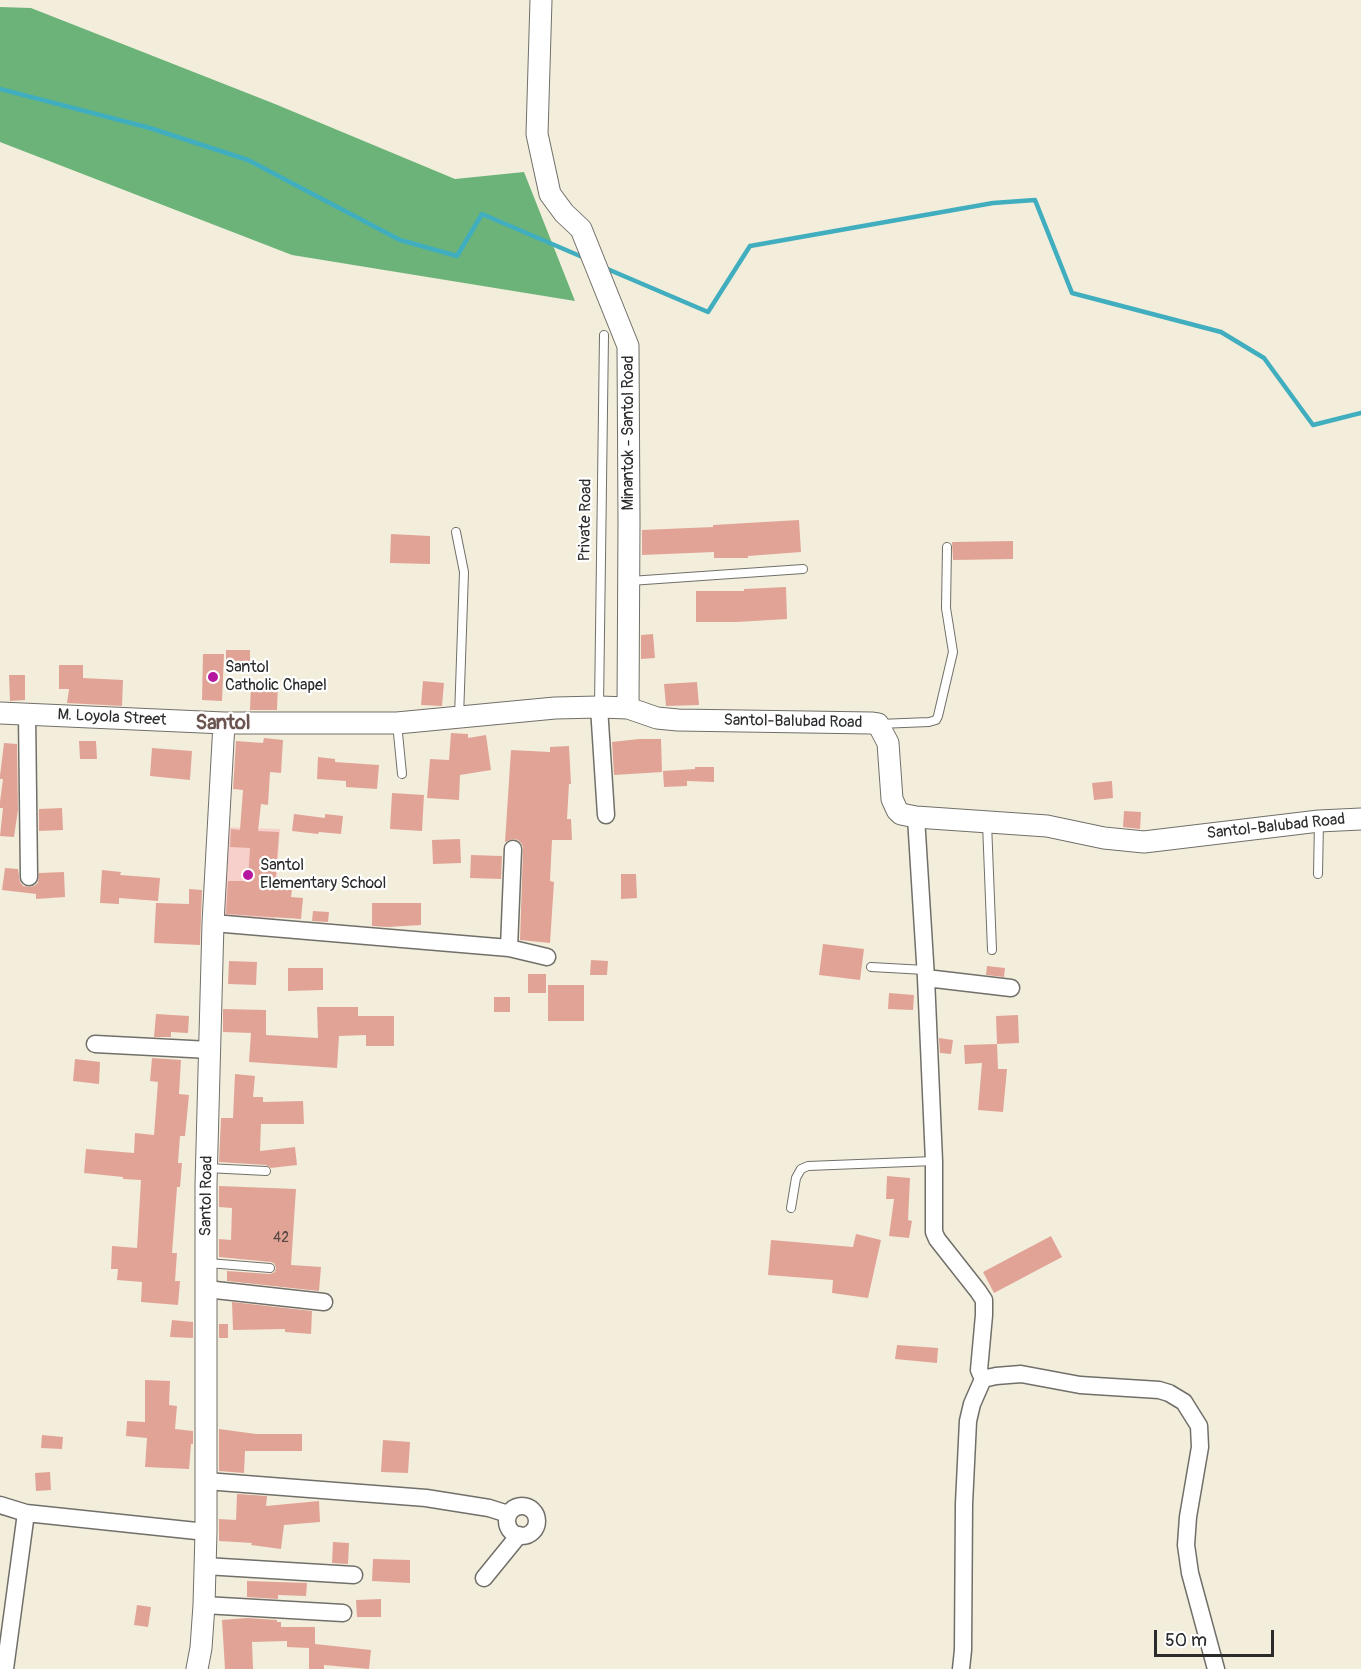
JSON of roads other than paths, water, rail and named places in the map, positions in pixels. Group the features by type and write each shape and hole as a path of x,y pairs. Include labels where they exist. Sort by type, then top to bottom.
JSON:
{"street":[{"name":"Minantok - Santol Road","path":"541,0 537,134 550,194 564,213 581,229 628,346 628,708"},
{"name":"Santol-Balubad Road","path":"224,723 397,723 599,706 628,708 657,718 678,720 871,723 878,724 888,743 892,799 897,810 901,814 916,817 1047,826 1104,838 1144,842 1319,821 1361,819"},
{"path":"599,706 606,815"},
{"name":"M. Loyola Street","path":"0,713 224,723"},
{"path":"27,714 30,877"},
{"name":"Santol Road","path":"196,1669 201,1648 204,1605 207,1168 213,922 224,723"},
{"path":"916,817 926,974 934,1161 934,1232 984,1300 979,1370 983,1379 968,1421 961,1669"},
{"path":"509,948 513,849"},
{"path":"213,922 509,948 548,957"},
{"path":"926,974 1011,988"},
{"path":"95,1044 210,1050"},
{"path":"206,1290 324,1302"},
{"path":"983,1379 1020,1374 1080,1385 1159,1390 1170,1393 1184,1402 1199,1426 1200,1447 1188,1517 1186,1545 1190,1573 1216,1669"},
{"path":"206,1481 426,1498 489,1508 508,1514"},
{"path":"0,1505 26,1513 206,1532"},
{"path":"518,1506 525,1506 535,1514 536,1527 525,1535 519,1535 513,1533 508,1527 508,1514 518,1506"},
{"path":"4,1669 26,1513"},
{"path":"484,1578 519,1535"},
{"path":"205,1566 354,1575"},
{"path":"204,1605 343,1613"}],"lane":[{"name":"Private Road","path":"599,706 604,335"},
{"path":"456,532 464,573 459,718"},
{"path":"878,724 929,722 936,720 938,716 953,652 946,608 947,547"},
{"path":"629,581 803,568"},
{"path":"397,723 402,774"},
{"path":"1318,874 1319,821"},
{"path":"987,822 992,950"},
{"path":"871,967 926,974"},
{"path":"791,1208 796,1178 801,1168 934,1161"},
{"path":"207,1168 266,1172"},
{"path":"206,1263 270,1268"}],"waterway":[{"path":"0,89 150,128 248,160 400,240 457,256 482,214 587,259"},
{"path":"605,268 708,312 750,246 993,203 1035,200 1072,293 1221,332 1264,358 1313,425 1361,413"}],"place":[{"name":"Santol Catholic Chapel","path":"213,677"},
{"name":"Santol Elementary School","path":"248,875"}],"district":[{"name":"Santol","path":"223,724"}]}
